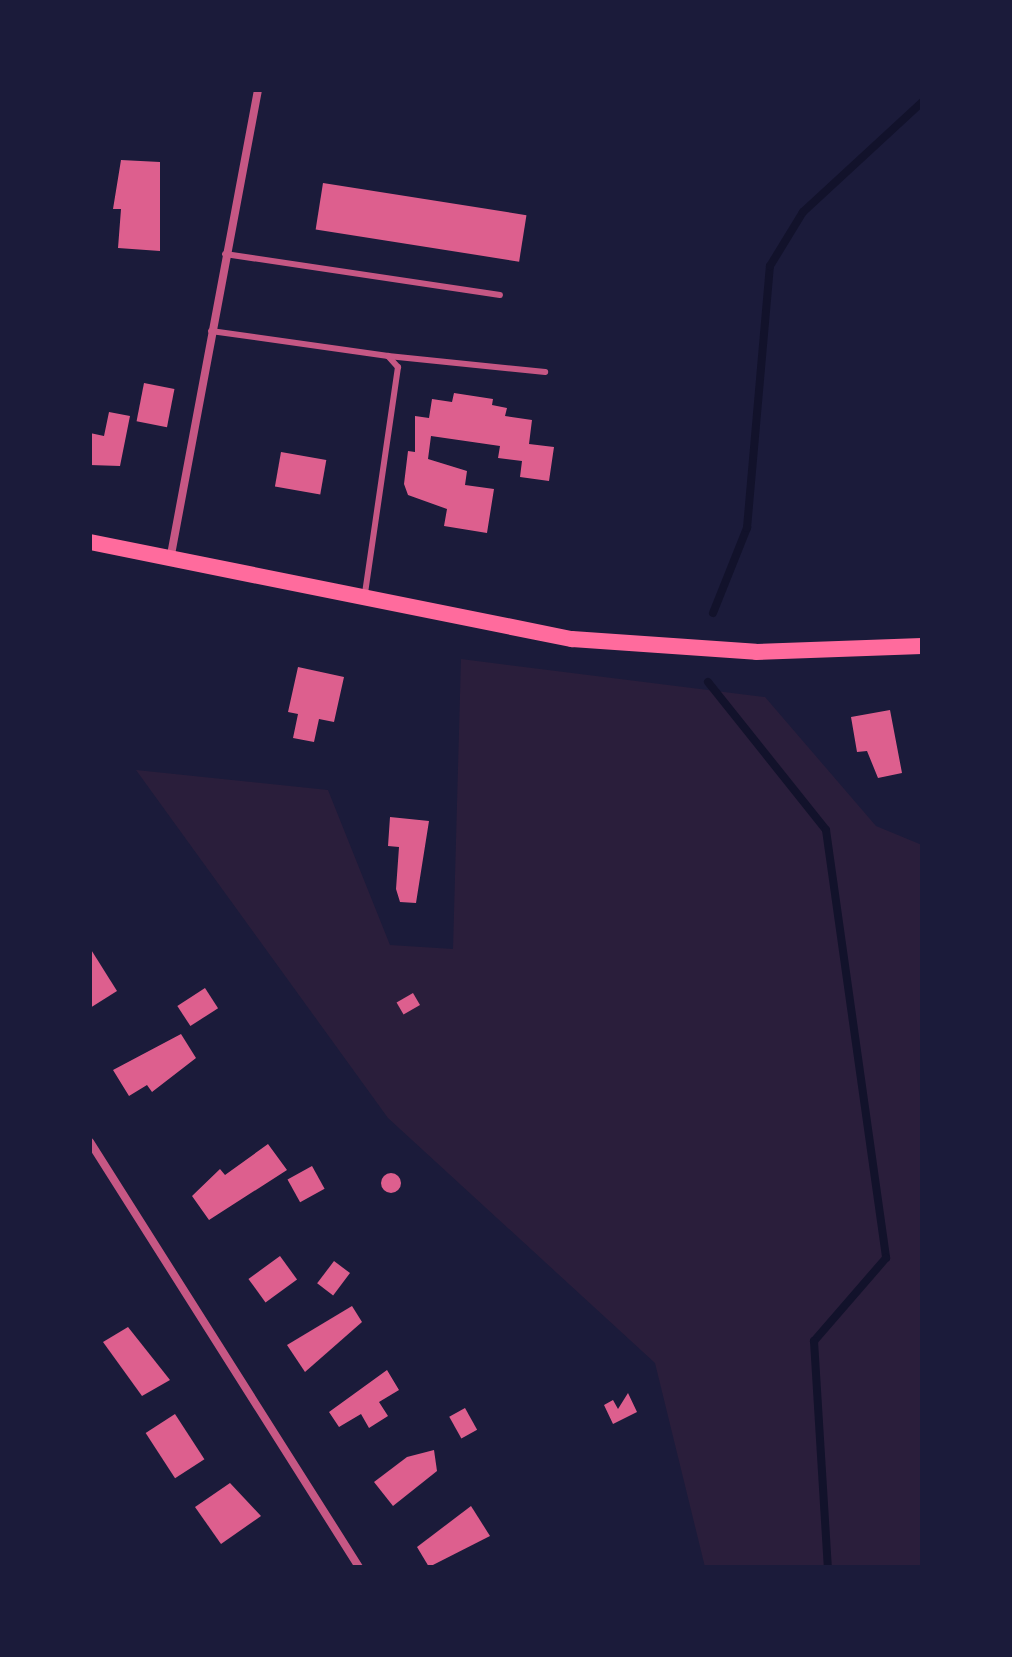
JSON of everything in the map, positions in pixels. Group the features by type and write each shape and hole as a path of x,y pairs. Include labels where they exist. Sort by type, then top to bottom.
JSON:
{"main road":[{"path":"90,542 363,601 543,634 690,650 922,646"}],"street":[{"path":"170,560 258,90"},
{"path":"90,1142 359,1567"}],"lane":[{"path":"225,254 500,295"},
{"path":"211,331 388,356 545,372"},
{"path":"363,601 401,380 388,356"}],"shaded area":[{"path":"461,659 765,697 876,826 922,845 922,1567 705,1567 655,1363 388,1118 136,770 328,790 390,945 453,949"}],"building":[{"path":"121,160 160,162 160,251 118,248 121,209 113,209"},
{"path":"323,183 526,215 519,262 316,229"},
{"path":"144,383 174,389 167,427 137,421"},
{"path":"454,393 493,399 492,405 507,408 505,416 532,420 529,444 554,447 549,481 520,477 522,461 498,458 500,446 431,436 428,459 467,471 465,485 494,489 487,533 444,526 447,509 408,495 404,484 408,451 415,452 415,416 429,418 432,399 452,402"},
{"path":"109,412 130,416 120,466 90,465 90,433 104,436"},
{"path":"281,452 326,460 320,494 275,486"},
{"path":"298,667 344,677 334,722 319,719 314,742 293,738 298,714 288,712"},
{"path":"890,710 902,773 878,778 867,751 857,752 851,717"},
{"path":"390,817 429,821 416,903 400,902 396,889 399,847 388,846"},
{"path":"90,948 117,991 90,1008"},
{"path":"205,988 218,1008 190,1026 177,1006"},
{"path":"413,993 420,1005 404,1015 397,1002"},
{"path":"181,1034 196,1058 152,1092 147,1085 129,1096 113,1070"},
{"path":"268,1144 287,1170 209,1220 192,1196 220,1169 225,1175"},
{"path":"312,1166 325,1189 300,1202 288,1180"},
{"path":"391,1173 398,1176 401,1183 398,1190 391,1193 384,1190 381,1183 384,1176"},
{"path":"280,1256 297,1279 265,1302 248,1279"},
{"path":"334,1261 350,1273 333,1295 317,1283"},
{"path":"352,1306 362,1322 305,1372 287,1345"},
{"path":"128,1327 170,1380 142,1396 103,1342"},
{"path":"387,1370 399,1390 379,1402 388,1416 369,1428 361,1414 339,1427 329,1412"},
{"path":"628,1393 637,1412 613,1424 604,1405 613,1400 618,1409"},
{"path":"465,1408 477,1430 461,1439 449,1417"},
{"path":"175,1414 204,1459 175,1478 146,1433"},
{"path":"434,1450 437,1471 393,1506 374,1482 407,1457"},
{"path":"230,1483 261,1516 221,1544 195,1507"},
{"path":"471,1506 490,1536 429,1567 417,1547"}],"waterway":[{"path":"713,613 747,528 770,266 803,212 922,102"},
{"path":"708,682 826,830 886,1258 814,1341 828,1567"}]}
